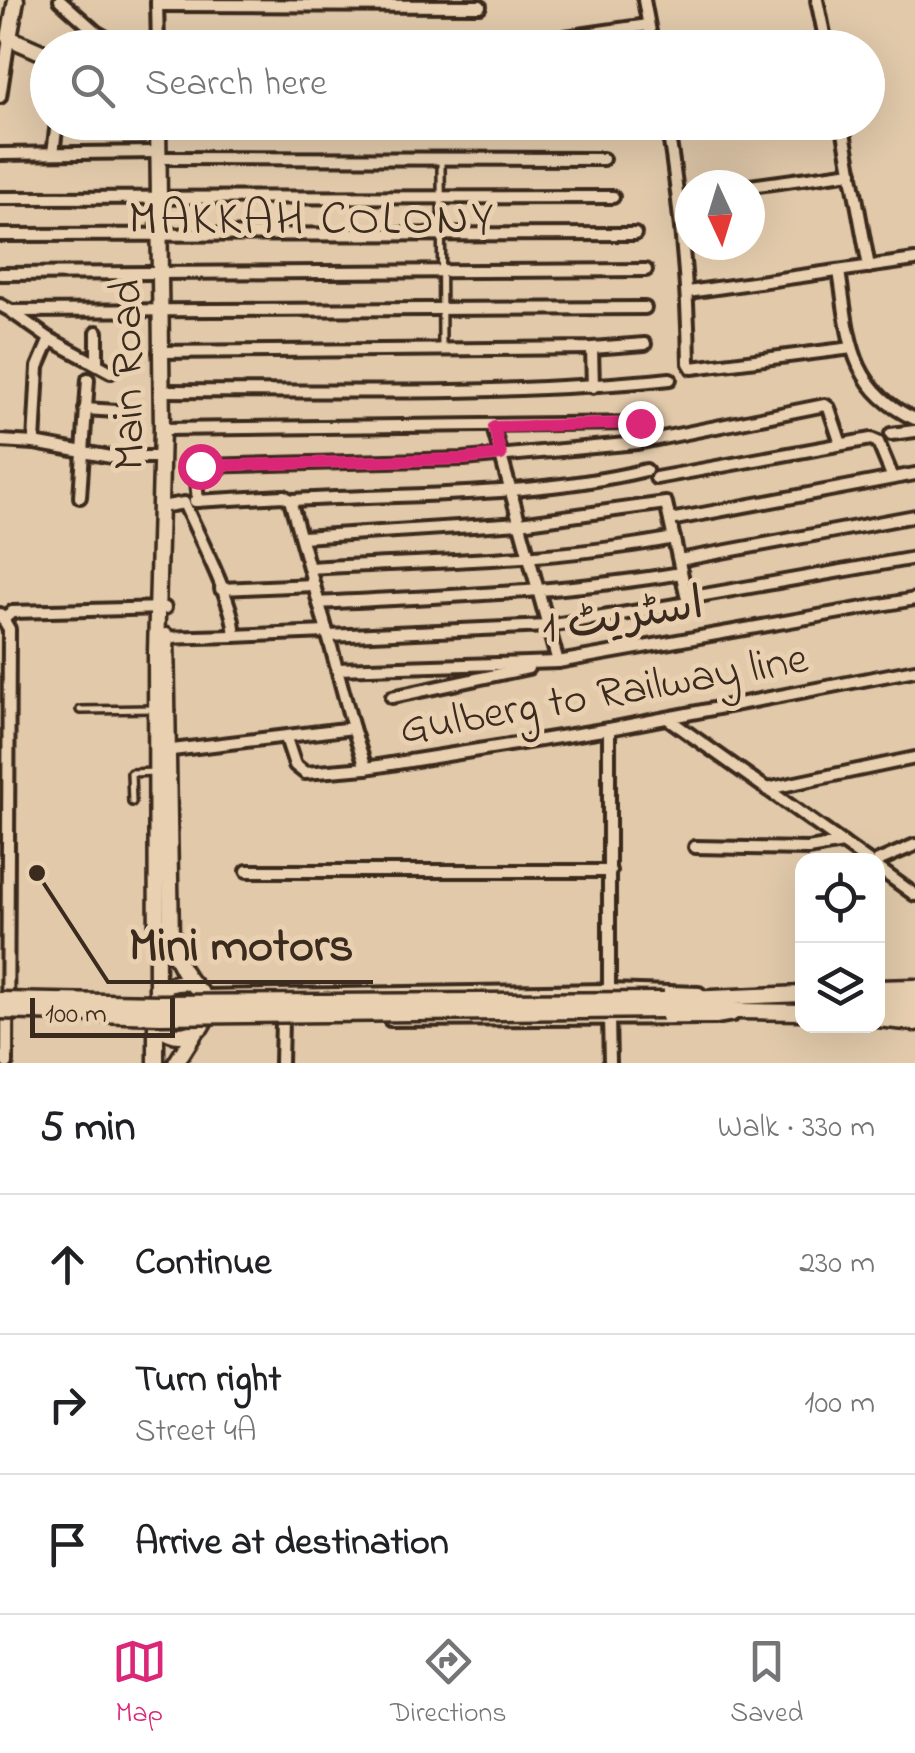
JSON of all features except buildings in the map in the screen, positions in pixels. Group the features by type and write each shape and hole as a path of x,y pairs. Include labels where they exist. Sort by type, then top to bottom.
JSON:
{"main road":[{"path":"16,0 9,38 30,47"},
{"name":"Main Road","path":"158,140 162,638"},
{"path":"156,1063 158,772 163,751 157,709 162,638"},
{"path":"162,638 171,940 176,960 205,996 208,1014 176,1063"},
{"path":"156,997 166,986 178,981 191,983"},
{"path":"885,988 915,987"},
{"path":"2,1014 160,1016 663,1005 730,996 795,994"},
{"path":"2,997 159,1003 663,1005 795,1012"},
{"path":"885,998 915,1000"},
{"path":"885,1014 915,1012"},
{"path":"885,1017 915,1023"},
{"path":"156,1020 174,1035 186,1035 201,1026"}],"street":[{"path":"60,0 94,30"},
{"path":"649,30 644,1 652,0"},
{"path":"817,0 823,30"},
{"path":"158,30 157,3 480,6"},
{"path":"613,30 648,25"},
{"path":"0,97 9,38"},
{"path":"53,153 55,140"},
{"path":"672,140 679,170"},
{"path":"846,140 868,267"},
{"path":"0,154 440,161 604,159"},
{"path":"765,184 852,172"},
{"path":"0,198 612,197"},
{"path":"0,235 635,234"},
{"path":"687,260 692,368 852,348"},
{"path":"688,292 915,262"},
{"path":"0,274 646,270"},
{"path":"839,272 852,348 873,392 915,419"},
{"path":"5,308 159,312 645,308"},
{"path":"5,308 50,339 110,372"},
{"path":"96,364 97,332"},
{"path":"34,442 38,367 50,339"},
{"path":"159,352 592,348 645,344"},
{"path":"592,348 594,386"},
{"path":"80,497 88,379"},
{"path":"162,390 406,391 594,386 670,379"},
{"path":"198,501 195,471 200,466 464,459 637,443 825,406 841,444"},
{"path":"85,410 133,412"},
{"path":"162,429 640,423"},
{"path":"392,697 558,662 494,427"},
{"path":"891,434 915,430"},
{"path":"656,478 875,440 892,478"},
{"path":"0,441 34,442 112,457 162,457"},
{"path":"161,507 284,496 290,500 510,488 618,477 646,470"},
{"path":"670,520 915,474"},
{"path":"290,500 354,728"},
{"path":"162,638 548,626 685,606 687,598 664,503 520,524 302,537"},
{"path":"184,504 221,589 236,629 234,636"},
{"path":"319,603 628,582 680,566 915,516"},
{"path":"310,568 529,556 621,548 674,538"},
{"path":"687,598 915,558"},
{"path":"221,589 314,584"},
{"name":"اسٹریٹ 1","path":"337,669 558,662 915,599"},
{"path":"7,1063 2,997 8,629 2,616 12,612 161,608"},
{"name":"Gulberg to Railway line","path":"163,751 354,728 366,768 608,729 915,670"},
{"path":"668,718 858,853"},
{"path":"608,729 609,990"},
{"path":"286,738 295,764 305,773 366,768"},
{"path":"767,789 915,758"},
{"path":"695,846 808,848 843,843"},
{"path":"885,860 915,845"},
{"path":"247,871 610,870"},
{"path":"885,870 915,895"},
{"path":"205,996 609,990 673,990 730,996"},
{"path":"2,997 156,997"},
{"path":"201,1026 282,1020 716,1018 758,1011"},
{"path":"2,1014 156,1020"},
{"path":"609,1019 610,1063"},
{"path":"281,1063 282,1020"}],"lane":[{"path":"440,161 442,350"},
{"path":"80,710 157,709"},
{"path":"132,802 131,773 158,772"}],"place":[{"name":"Mini motors","path":"37,873"}],"district":[{"name":"MAKKAH COLONY","path":"312,216"}],"route":[{"path":"200,466 464,459 501,455 494,427 640,423"}]}
